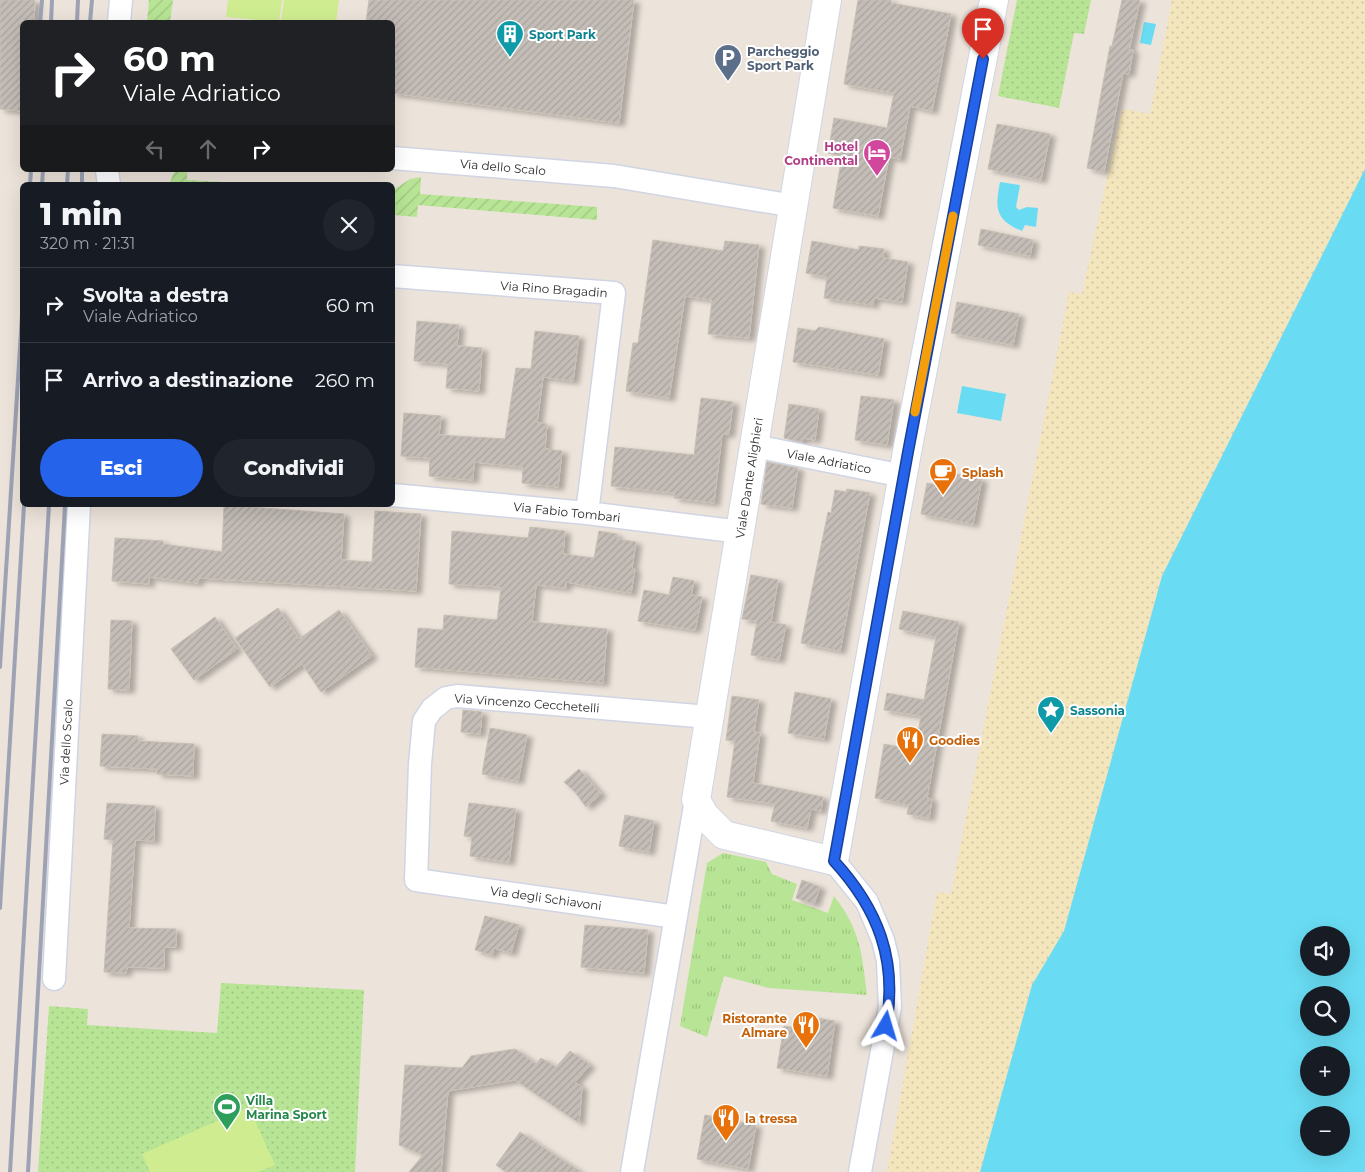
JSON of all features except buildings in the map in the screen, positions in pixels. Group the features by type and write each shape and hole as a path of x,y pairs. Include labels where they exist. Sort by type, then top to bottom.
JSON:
{"street":[{"path":"119,20 121,0"},
{"name":"Viale Dante Alighieri","path":"696,800 708,717 755,446 827,0"},
{"path":"834,861 904,476 994,0"},
{"name":"Via dello Scalo","path":"395,158 614,176 794,206"},
{"name":"Via Rino Bragadin","path":"395,276 614,293 587,514"},
{"name":"Viale Adriatico","path":"755,446 904,476"},
{"name":"Via Fabio Tombari","path":"395,495 587,514 740,532"},
{"name":"Via dello Scalo","path":"54,979 79,507"},
{"name":"Via Vincenzo Cecchetelli","path":"416,880 420,764 424,721 432,709 446,698 457,696 708,717"},
{"path":"696,800 705,816 724,835 834,861 867,902 884,940 888,961 890,1007 860,1172"},
{"path":"632,1172 696,800"},
{"name":"Via degli Schiavoni","path":"416,880 676,916"}],"green space":[{"path":"149,0 173,0 170,20 147,20"},
{"path":"228,0 282,0 279,20 226,17"},
{"path":"284,0 339,0 336,20 281,20"},
{"path":"1017,0 1091,0 1084,34 1074,33 1059,108 998,96"},
{"path":"174,172 187,172 187,180 224,182 170,182"},
{"path":"421,177 420,194 597,207 597,220 418,205 417,217 395,215 395,189 410,179"},
{"path":"723,853 766,862 772,874 797,884 792,900 828,913 834,896 850,920 859,943 867,995 769,988 724,976 707,1037 680,1026 707,863"},
{"path":"221,983 364,990 355,1172 38,1172 49,1006 88,1009 87,1025 217,1033"},
{"name":"Villa Marina Sport","path":"249,1107 275,1165 258,1172 150,1172 142,1154"}],"sand":[{"name":"Sassonia","path":"1172,0 1365,0 1365,169 1162,576 1064,931 1032,985 980,1172 887,1172 937,892 951,894 1069,292 1082,294 1122,109 1150,114"}],"water":[{"path":"1144,22 1156,24 1151,45 1140,43"},
{"path":"1365,169 1365,1172 980,1172 1032,985 1064,931 1162,576"},
{"path":"1000,182 1020,185 1016,207 1019,210 1027,207 1038,208 1036,227 1025,225 1022,231 1013,227 1002,218 998,206"},
{"path":"962,386 1006,394 1001,421 957,413"}],"railway":[{"path":"40,20 42,0"},
{"path":"51,20 52,0"},
{"path":"77,20 78,0"},
{"path":"90,20 92,0"},
{"path":"30,182 31,172"},
{"path":"42,182 43,172"},
{"path":"67,182 68,172"},
{"path":"82,172 82,182"},
{"path":"0,667 20,347"},
{"path":"0,908 24,507"},
{"path":"10,1172 49,507"},
{"path":"28,1172 65,507"}],"slow traffic":[{"path":"915,412 953,216"}],"place":[{"name":"Sport Park","path":"510,58"},
{"name":"Parcheggio Sport Park","path":"728,82"},
{"name":"Hotel Continental","path":"877,177"},
{"name":"Splash","path":"943,496"},
{"name":"Sassonia","path":"1051,734"},
{"name":"Goodies","path":"910,764"},
{"name":"Ristorante Almare","path":"806,1049"},
{"name":"Villa Marina Sport","path":"227,1131"},
{"name":"la tressa","path":"726,1142"}],"route":[{"path":"886,1026 890,1007 888,961 884,940 867,902 853,881 834,861 908,452 983,59"}]}
